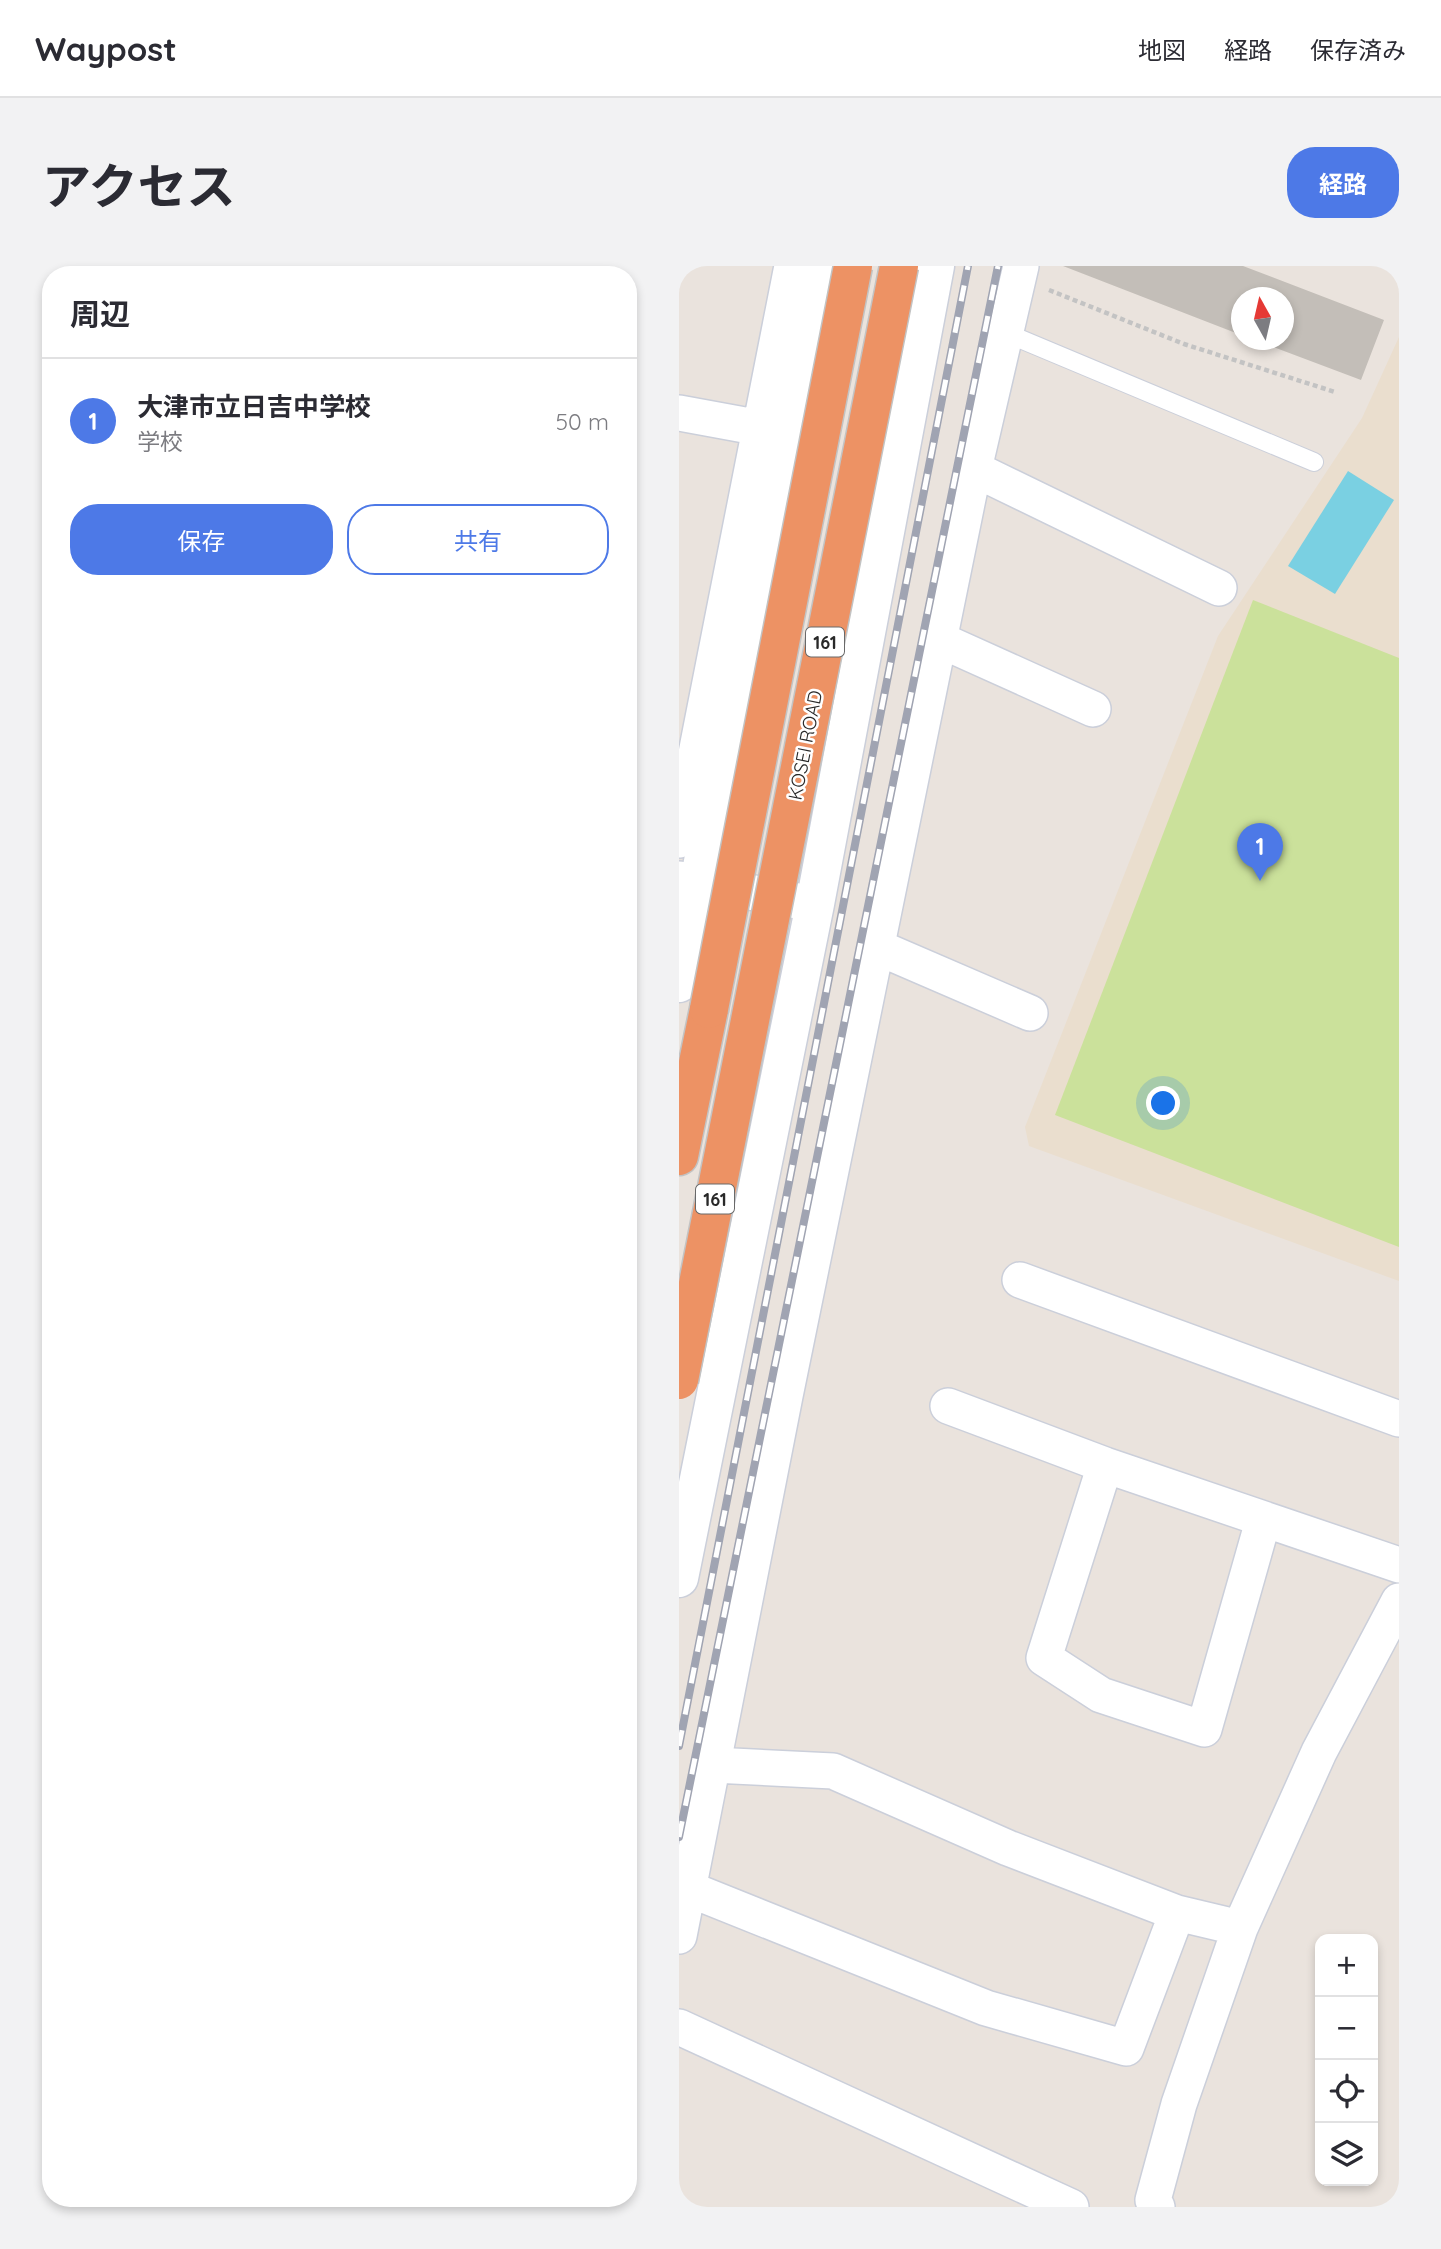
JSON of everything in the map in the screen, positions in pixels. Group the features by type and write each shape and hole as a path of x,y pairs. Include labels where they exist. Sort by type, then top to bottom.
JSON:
{"highway":[{"name":"161","path":"679,1156 853,266"},
{"name":"KOSEI ROAD","path":"679,1380 899,266"}],"street":[{"path":"679,840 792,266"},
{"path":"679,983 689,881 821,266"},
{"path":"679,1578 815,904 935,266"},
{"path":"679,1936 974,468 1020,272"},
{"path":"679,413 761,428"},
{"path":"974,468 1219,588"},
{"path":"940,640 1093,709"},
{"path":"689,881 815,904"},
{"path":"877,947 1030,1013"},
{"path":"679,1246 738,1278"},
{"path":"1020,1280 1399,1419"},
{"path":"948,1406 1263,1521 1399,1565"},
{"path":"1105,1465 1044,1658 1101,1695 1205,1729 1263,1521"},
{"path":"1157,2207 1153,2200 1179,2104 1240,1928 1319,1752 1399,1601"},
{"path":"713,1765 834,1771 1008,1848 1177,1913 1240,1928"},
{"path":"689,1889 986,2008 1126,2048 1177,1913"},
{"path":"679,2026 1071,2207"}],"lane":[{"path":"1006,332 1314,462"}],"path":[{"path":"1020,272 1185,344 1335,393"}],"shaded area":[{"path":"1399,337 1399,1281 1029,1146 1025,1127 1218,636 1362,418"}],"green space":[{"path":"1253,600 1399,658 1399,1247 1055,1115"}],"water":[{"path":"1348,471 1394,500 1335,594 1288,566"}],"building":[{"path":"1063,266 1243,266 1384,320 1361,380 1282,350 1294,350 1294,287 1231,287 1231,331"}],"railway":[{"path":"679,1746 968,266"},
{"path":"679,1837 998,266"}],"place":[{"name":"大津市立日吉中学校","path":"1260,881"}]}
